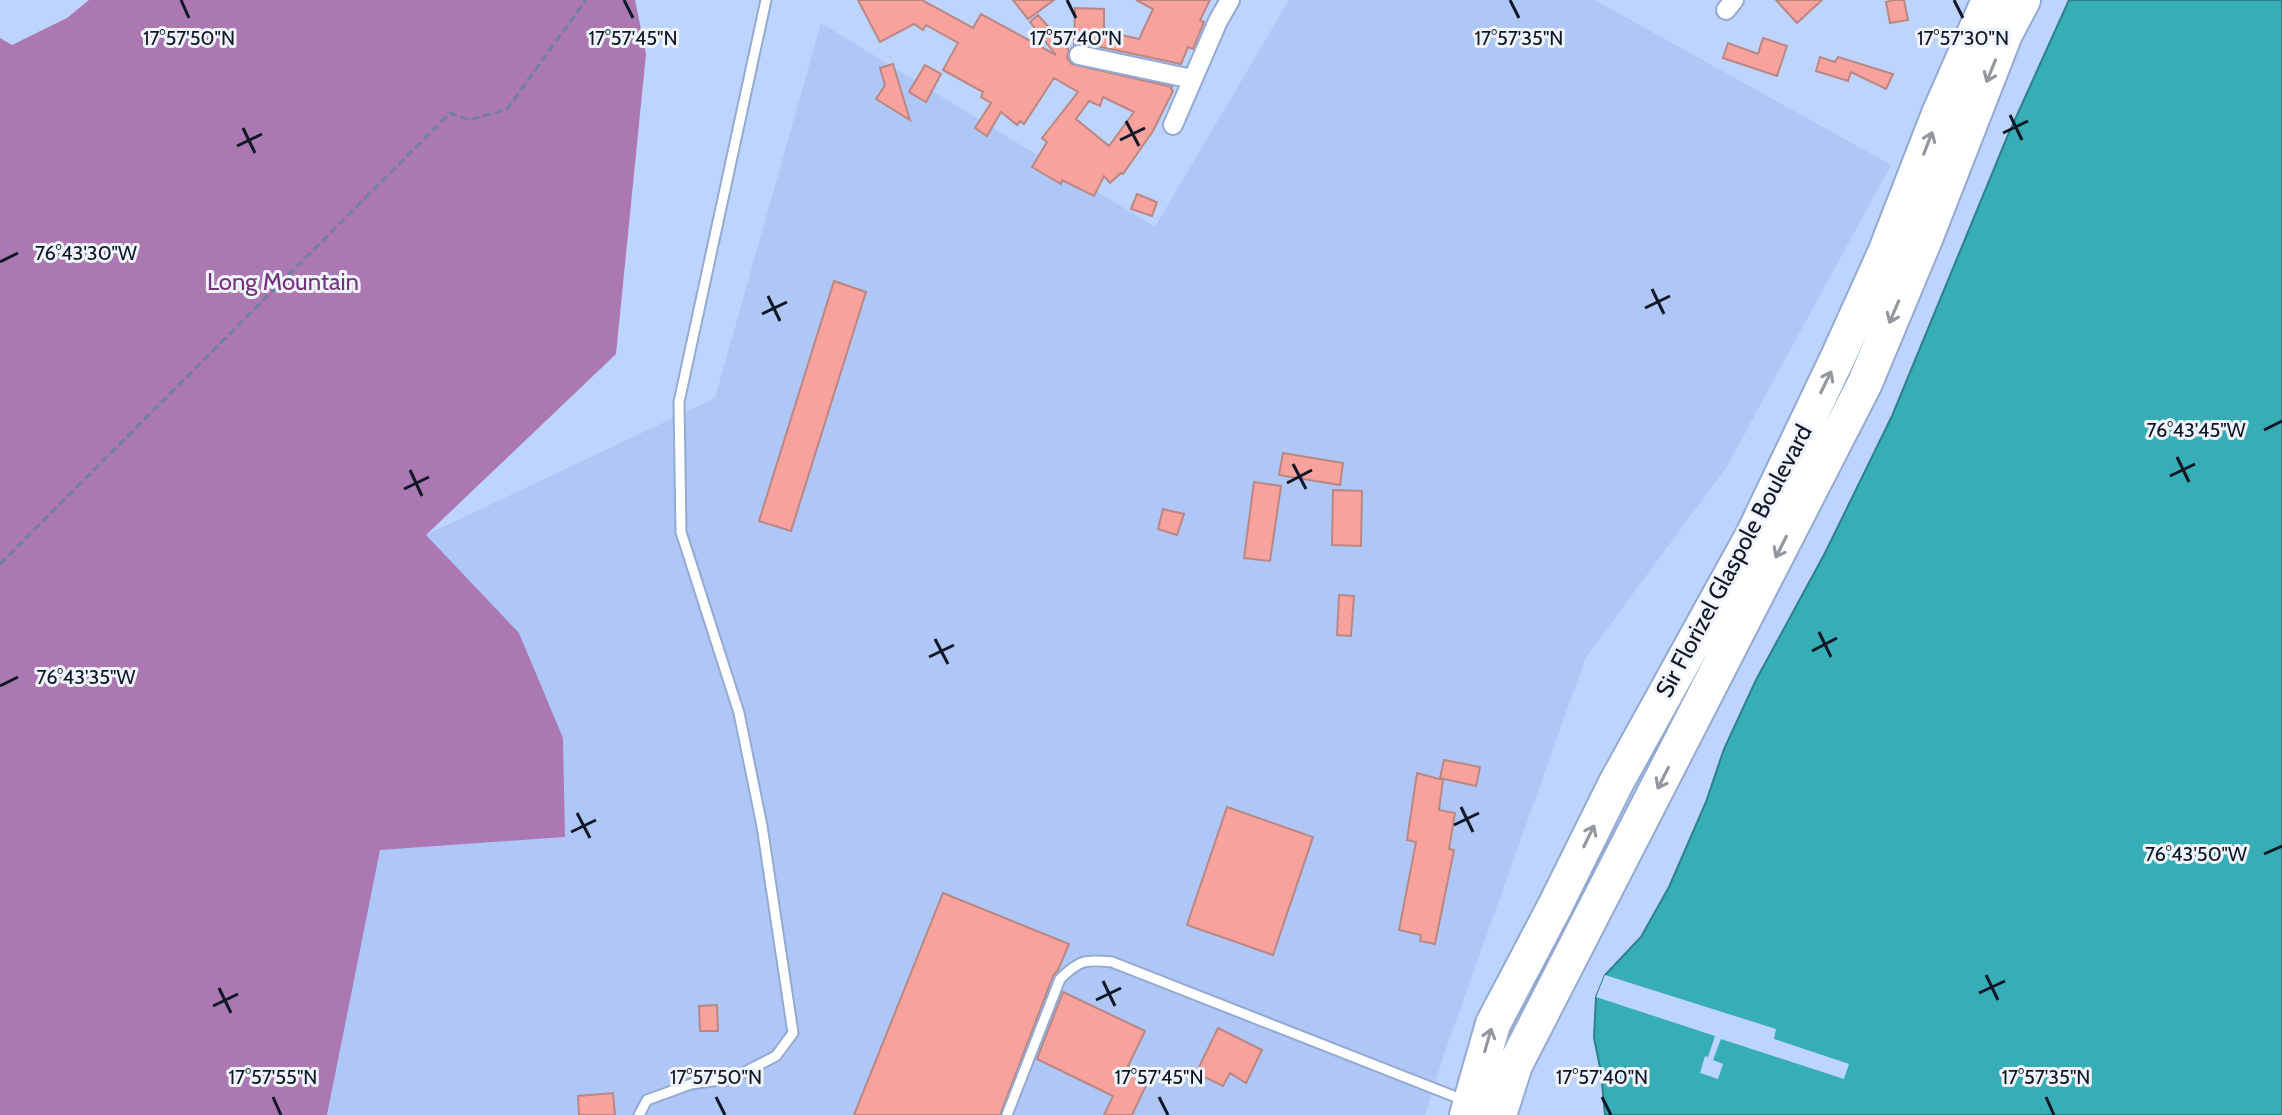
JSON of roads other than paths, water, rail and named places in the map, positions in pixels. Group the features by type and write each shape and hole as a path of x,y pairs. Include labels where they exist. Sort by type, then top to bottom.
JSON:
{"highway":[{"name":"Sir Florizel Glaspole Boulevard","path":"1479,1111 1493,1024 1616,783 1753,535 1885,253 1939,114 1989,0"},
{"name":"Sir Florizel Glaspole Boulevard","path":"1479,1111 1515,1065 1865,383 2005,34 2023,0"}],"street":[{"path":"1173,125 1230,0"},
{"path":"1079,55 1192,79"}],"lane":[{"path":"639,1115 647,1100 691,1084 733,1078 776,1056 793,1033 762,826 739,713 681,532 679,402 766,0"},
{"path":"1007,1115 1060,979 1072,967 1088,959 1112,962 1479,1111"}],"park label":[{"name":"Long Mountain","path":"283,282"}]}
